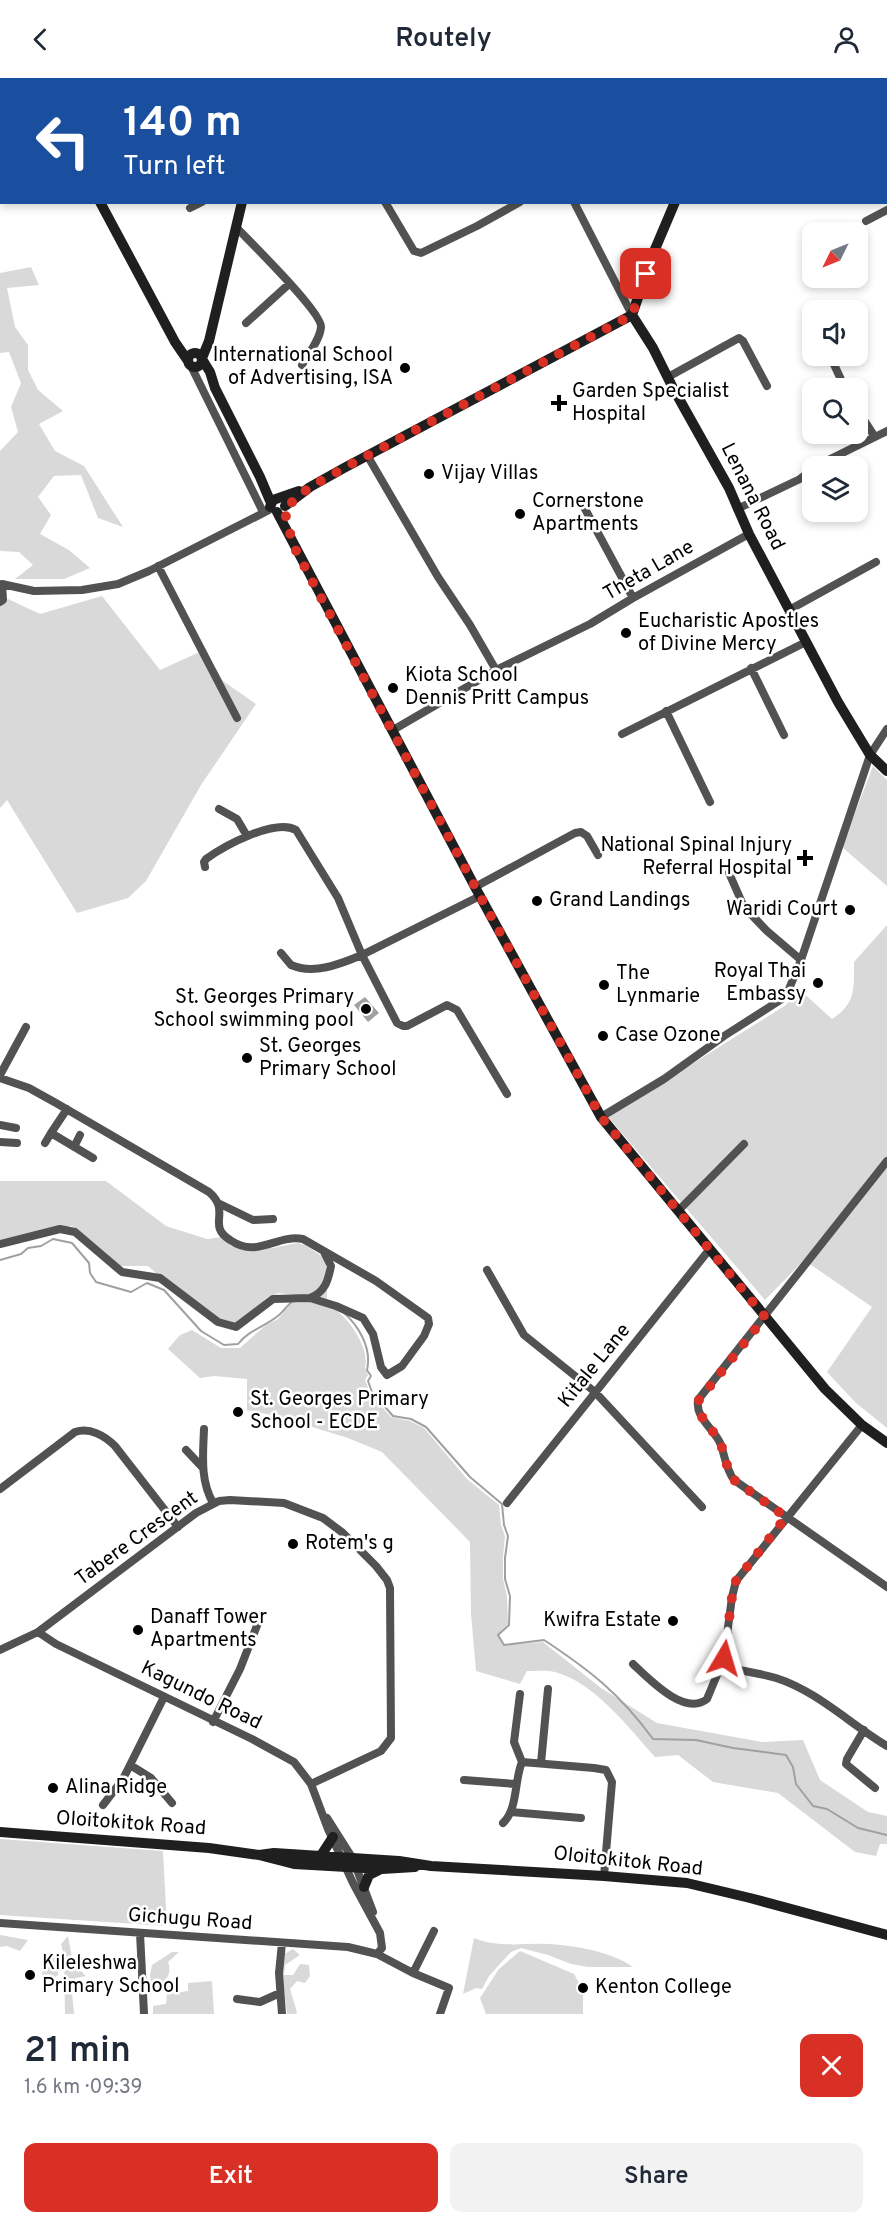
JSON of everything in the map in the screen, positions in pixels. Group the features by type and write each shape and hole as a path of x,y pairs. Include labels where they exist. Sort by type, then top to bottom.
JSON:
{"main road":[{"path":"101,204 170,331 195,359 214,388 276,506 293,545 601,1117 826,1390 862,1425 887,1443"},
{"path":"195,359 209,333 242,204"},
{"path":"276,506 367,455 632,315 653,254 674,204"},
{"name":"Lenana Road","path":"632,315 653,348 729,488 749,534 838,702 870,755 887,771"},
{"path":"226,438 237,432"},
{"path":"245,475 253,464"},
{"name":"Oloitokitok Road","path":"0,1832 209,1848 259,1855 294,1864 399,1861 431,1866 687,1883 887,1935"},
{"path":"320,1857 333,1837"},
{"name":"Oloitokitok Road","path":"259,1855 274,1853 320,1857 382,1869 431,1866"},
{"path":"364,1887 369,1875 382,1869"}],"street":[{"path":"190,208 198,204"},
{"path":"387,204 414,250 421,253 516,204"},
{"name":"Lenana Road","path":"575,204 632,315"},
{"path":"867,221 887,210"},
{"path":"236,227 320,319 319,334 302,365"},
{"path":"246,323 290,284"},
{"path":"668,377 739,338 767,386"},
{"path":"0,602 3,600 2,584 34,591 82,590 118,584 276,506 245,475 226,438 195,359"},
{"path":"868,426 875,436"},
{"path":"837,456 887,430"},
{"path":"367,455 438,578 477,635 496,670 393,730"},
{"path":"737,508 802,477"},
{"path":"585,507 633,598"},
{"name":"Theta Lane","path":"496,670 565,636 749,534"},
{"path":"789,610 876,562"},
{"path":"158,566 237,718"},
{"path":"622,734 806,642"},
{"path":"751,668 784,735"},
{"path":"666,711 710,802"},
{"path":"601,1117 664,1079 724,1036 782,999 789,989 801,960 870,755 887,729"},
{"path":"219,809 237,819 247,836"},
{"path":"205,867 206,859 247,836 262,830 276,830 284,826 296,830 338,898 362,955 397,1023 407,1026 447,1005 457,1010 507,1094"},
{"path":"281,953 291,965 307,968 332,966 362,955 478,891 575,833 581,832 586,836 598,855"},
{"path":"729,873 744,907 760,925 801,960"},
{"path":"26,1027 0,1077 29,1088 67,1109 209,1192 219,1204 253,1220 273,1219"},
{"path":"45,1143 67,1109"},
{"path":"0,1125 16,1128"},
{"path":"51,1133 93,1158"},
{"path":"74,1147 80,1135"},
{"path":"0,1142 17,1143"},
{"path":"678,1211 744,1144"},
{"path":"887,1161 699,1400 697,1407 700,1415 716,1434 728,1472 734,1480 887,1587"},
{"path":"219,1204 217,1222 223,1236 234,1243 247,1248 259,1248 296,1238 303,1239 376,1281 417,1309 428,1318 429,1324 424,1336 402,1366 387,1376 381,1367 373,1334 363,1318 310,1298"},
{"path":"0,1244 60,1229 75,1232 122,1272 160,1278 218,1322 236,1327 273,1299 310,1298 320,1294 328,1280 332,1266 323,1251"},
{"name":"Kitale Lane","path":"507,1503 709,1250"},
{"path":"487,1270 524,1335 595,1392 702,1507"},
{"path":"633,1664 659,1688 674,1698 697,1703 703,1702 711,1695 721,1667 736,1581 862,1425"},
{"path":"204,1429 203,1468 207,1492 213,1503"},
{"path":"0,1489 75,1432 83,1430 109,1440 116,1446 178,1527"},
{"path":"186,1450 203,1468"},
{"name":"Tabere Crescent","path":"0,1650 38,1632 213,1503 230,1500 284,1503 323,1518 343,1533 376,1566 390,1588 391,1738 381,1751 311,1784"},
{"path":"213,1722 240,1669 258,1623"},
{"name":"Kagundo Road","path":"38,1632 56,1644 252,1739 294,1762 311,1784 328,1829 350,1863"},
{"path":"721,1667 776,1678 790,1684 887,1746"},
{"path":"541,1763 548,1689"},
{"path":"503,1823 511,1812 515,1784 522,1762 514,1742 520,1694"},
{"path":"103,1805 123,1779 164,1697"},
{"path":"864,1730 846,1764 874,1788"},
{"path":"522,1762 594,1768 609,1773 612,1782 604,1876"},
{"path":"130,1765 151,1778 172,1803"},
{"path":"464,1780 515,1784"},
{"path":"511,1812 581,1818"},
{"name":"Kagundo Road","path":"325,1816 350,1863"},
{"path":"350,1863 364,1887 382,1942 382,1948 377,1954"},
{"path":"350,1863 375,1922"},
{"name":"Gichugu Road","path":"0,1923 340,1947 377,1954 413,1973 449,1988 440,2014"},
{"path":"413,1973 434,1931"},
{"path":"140,1933 144,2014"},
{"path":"282,1943 280,1993 282,2014"},
{"path":"237,1999 260,2002 280,1993"}],"shaded area":[{"path":"31,267 39,285 7,288 15,327 28,345 28,370 38,390 63,411 39,424 55,451 84,466 123,527 98,518 81,475 54,476 38,497 51,515 40,534 69,550 90,568 64,579 15,579 33,565 19,552 0,551 0,451 18,432 11,407 21,383 9,352 0,353 0,273"},
{"path":"102,596 160,670 204,650 223,681 256,704 201,785 146,881 128,898 77,913 7,800 0,808 0,604 8,599 40,614"},
{"path":"873,766 887,780 887,886 842,847"},
{"path":"887,925 887,1428 856,1403 827,1372 872,1307 804,1260 765,1300 608,1117 786,1005 799,989 832,1019 850,1001 854,962"},
{"name":"St. Georges Primary School swimming pool","path":"365,997 379,1013 368,1022 354,1005"},
{"path":"0,1181 106,1181 166,1226 207,1239 221,1237 231,1246 248,1249 273,1248 297,1243 305,1245 326,1259 327,1299 278,1293 268,1297 234,1325 224,1323 189,1301 148,1266 117,1266 72,1226 0,1241"},
{"path":"310,1302 337,1311 358,1336 365,1353 365,1368 368,1375 365,1380 370,1393 391,1417 410,1421 424,1428 467,1479 499,1505 501,1525 505,1536 503,1579 507,1596 508,1624 497,1635 503,1645 543,1642 601,1688 657,1723 762,1742 803,1740 820,1780 868,1812 887,1816 887,1844 880,1844 876,1856 855,1852 778,1793 713,1782 678,1755 655,1757 610,1707 570,1678 552,1671 527,1671 520,1684 476,1671 471,1614 470,1542 382,1452 348,1438 276,1416 247,1410 247,1379 214,1376 200,1378 168,1349 180,1335 192,1330 221,1348 240,1348 266,1325 278,1319 291,1303"},
{"path":"0,1839 163,1851 167,1926 0,1915"},
{"path":"0,1935 28,1940 20,1951 7,1946 0,1947"},
{"path":"68,1936 74,1969 86,1976 76,1978 71,1982 74,2014 65,2014 64,1957 61,1944"},
{"path":"474,1938 501,1944 548,1944 581,1948 615,1957 633,1967 588,1967 521,1948 511,1952 489,1976 482,1989 476,1988 463,1994"},
{"path":"293,1949 300,1955 285,1965 284,1975 293,1975 300,1964 309,1965 310,1976 305,1983 297,1981 290,1989 297,2012 287,2014 283,1983 276,1965 284,1954"},
{"path":"520,1951 574,1974 583,1990 583,2014 486,2014 480,1998 499,1969"},
{"path":"172,1952 179,1952 168,1962 168,1975 164,1982 152,1990 150,1975 152,1965"},
{"path":"49,1954 58,1961 58,1975 49,1982 42,1978 43,1960"},
{"path":"212,1981 214,2014 153,2014 153,2006 166,2004 167,1994 188,1991 188,1983"}],"waterway":[{"path":"0,1260 21,1254 28,1248 41,1246 53,1239 72,1243 89,1263 90,1273 96,1282 131,1292 147,1283 164,1290 201,1331 224,1345 238,1344 279,1315 293,1301"},
{"path":"343,1312 359,1331 366,1346 367,1370 371,1376 368,1381 372,1392 393,1416 411,1419 426,1427 470,1477 502,1504 504,1525 508,1536 505,1579 510,1596 509,1625 498,1635 504,1645 544,1640 604,1684 629,1709 653,1739 696,1740 733,1748 786,1755 793,1767 796,1784 813,1806 827,1809 858,1828 887,1835"}],"place":[{"name":"International School of Advertising, ISA","path":"405,368"},
{"name":"Garden Specialist Hospital","path":"559,403"},
{"name":"Vijay Villas","path":"429,474"},
{"name":"Cornerstone Apartments","path":"520,514"},
{"name":"Eucharistic Apostles of Divine Mercy","path":"626,633"},
{"name":"Kiota School Dennis Pritt Campus","path":"393,688"},
{"name":"National Spinal Injury Referral Hospital","path":"805,858"},
{"name":"Grand Landings","path":"537,901"},
{"name":"Waridi Court","path":"850,910"},
{"name":"Royal Thai Embassy","path":"818,983"},
{"name":"The Lynmarie","path":"604,985"},
{"name":"St. Georges Primary School swimming pool","path":"366,1009"},
{"name":"Case Ozone","path":"603,1036"},
{"name":"St. Georges Primary School","path":"247,1058"},
{"name":"St. Georges Primary School - ECDE","path":"238,1412"},
{"name":"Rotem's g","path":"293,1544"},
{"name":"Kwifra Estate","path":"673,1621"},
{"name":"Danaff Tower Apartments","path":"138,1630"},
{"name":"Alina Ridge","path":"53,1788"},
{"name":"Kileleshwa Primary School","path":"30,1975"},
{"name":"Kenton College","path":"583,1988"}],"route":[{"path":"646,274 632,315 344,468 310,487 284,509 293,545 580,1082 601,1117 765,1317 699,1400 697,1407 700,1415 716,1434 728,1472 734,1480 786,1517 736,1581 724,1658"}]}
